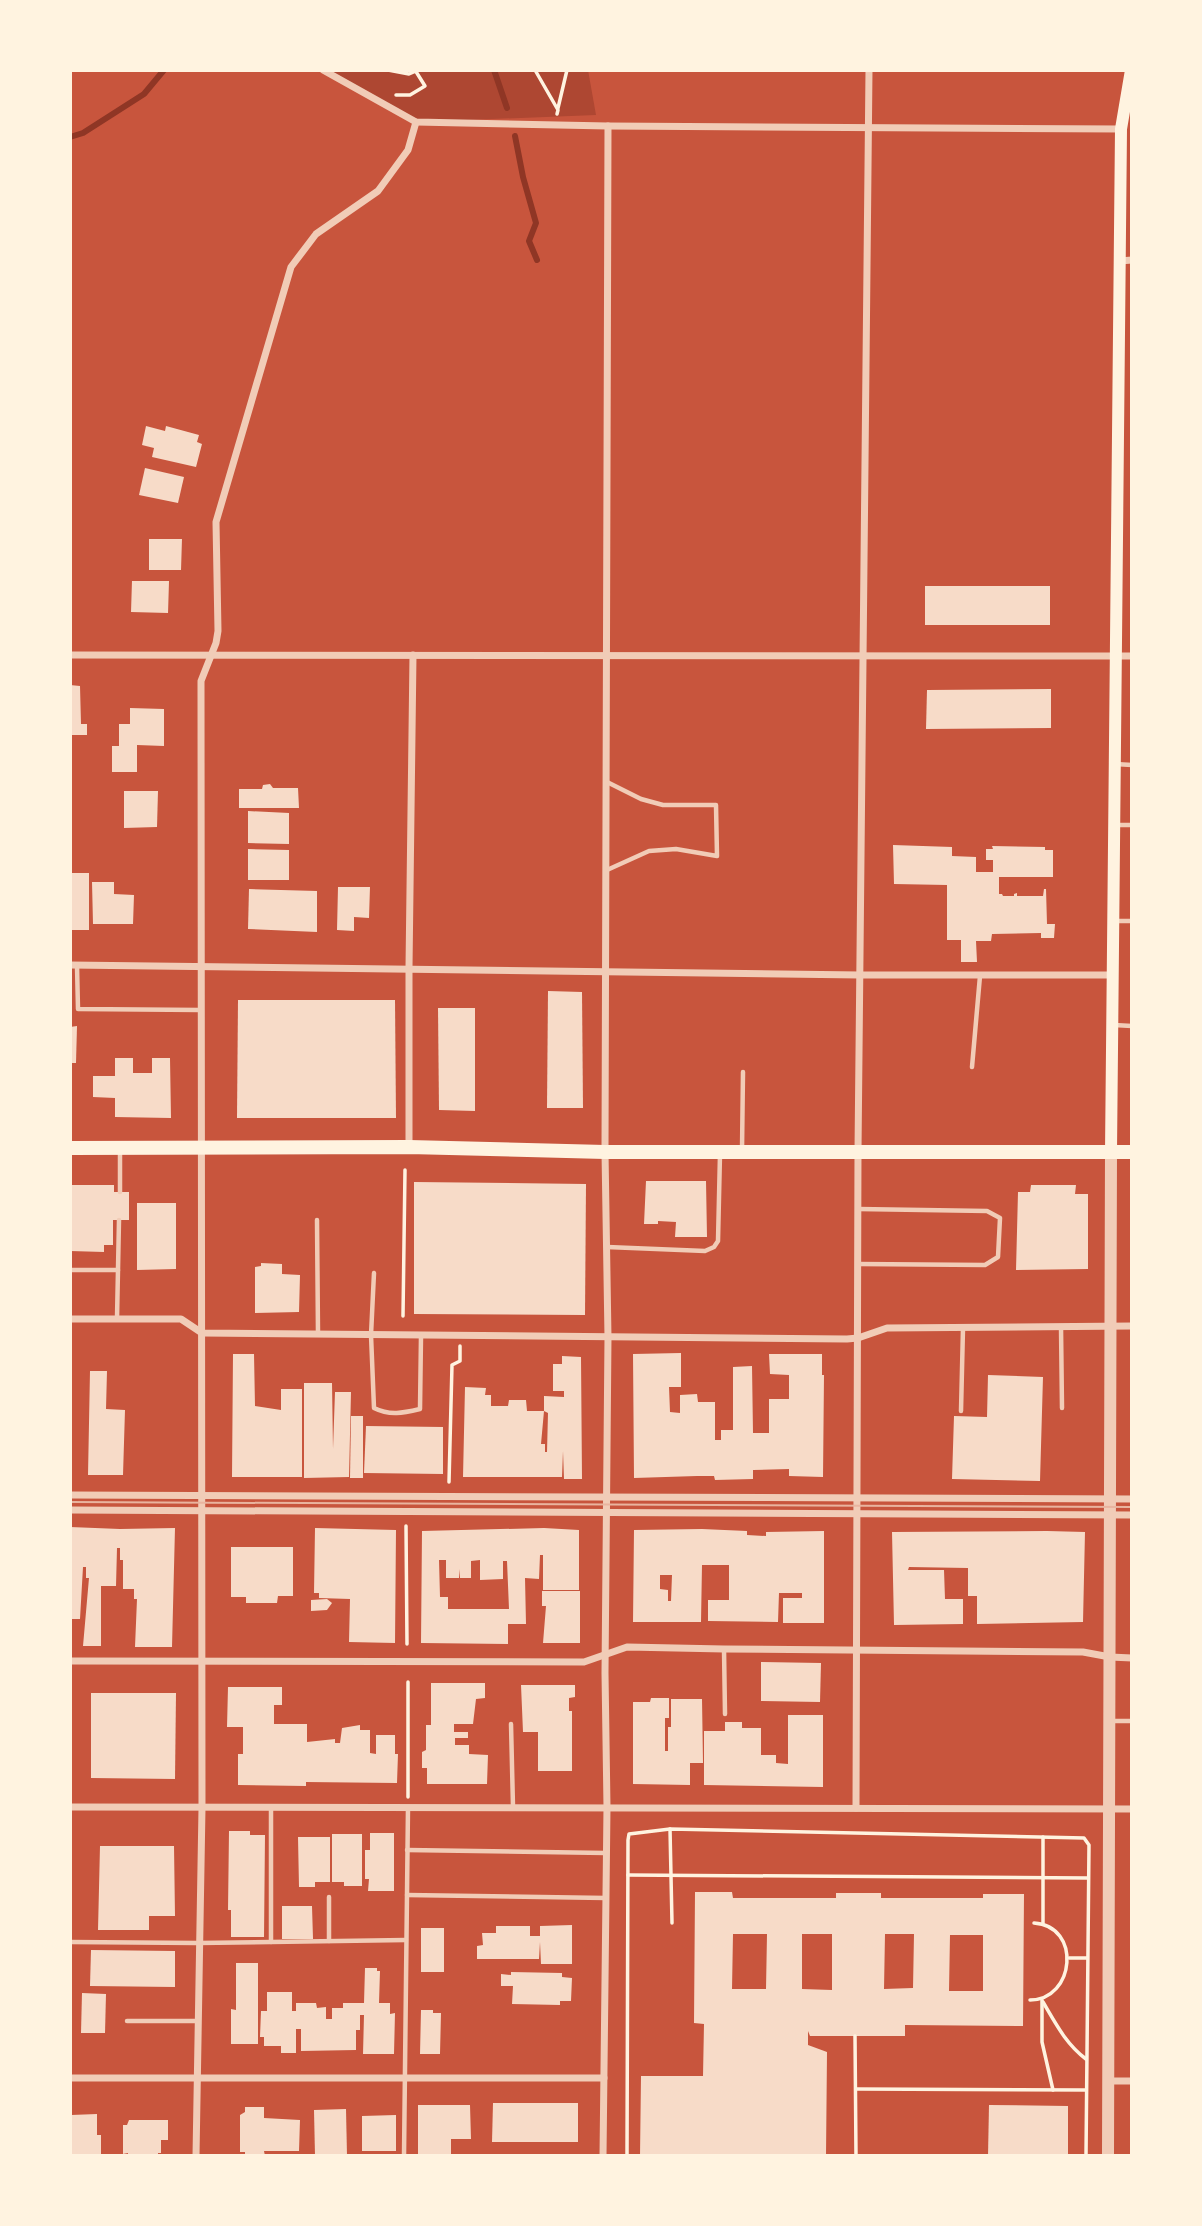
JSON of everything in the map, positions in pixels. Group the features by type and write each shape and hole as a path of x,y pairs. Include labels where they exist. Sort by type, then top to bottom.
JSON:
{"main road":[{"path":"1111,1152 1115,656 1126,260 1121,129 1131,70"},
{"path":"70,1149 409,1147 606,1152 1132,1152"}],"street":[{"path":"323,70 416,122 1121,129"},
{"path":"856,1808 858,1151 869,70"},
{"path":"196,2156 202,1808 201,681 218,631 216,522 291,267 316,234 378,191 408,150 416,122"},
{"path":"603,2156 607,1807 608,126"},
{"path":"70,654 1132,656"},
{"path":"409,1147 413,655"},
{"path":"74,965 860,975 1113,975"},
{"path":"1108,2156 1111,1152"},
{"path":"70,1319 181,1319 202,1333 608,1337 858,1338 887,1328 1132,1326"},
{"path":"70,1495 1132,1499"},
{"path":"70,1510 1132,1515"},
{"path":"70,1661 584,1662 627,1647 1083,1651 1110,1657 1132,1658"},
{"path":"70,1807 1132,1809"},
{"path":"70,2078 604,2078"},
{"path":"1109,2081 1132,2081"}],"lane":[{"path":"1114,764 1132,765"},
{"path":"607,782 641,799 663,804 716,805 717,856 676,849 649,851 607,870"},
{"path":"1114,825 1132,825"},
{"path":"1114,921 1132,921"},
{"path":"74,965 78,1009 201,1010"},
{"path":"972,1067 980,975"},
{"path":"1113,1025 1132,1026"},
{"path":"742,1150 743,1072"},
{"path":"120,1148 120,1192"},
{"path":"607,1247 705,1251 714,1247 718,1241 720,1151"},
{"path":"858,1209 987,1211 1000,1218 998,1257 985,1265 858,1264"},
{"path":"117,1319 119,1220"},
{"path":"317,1220 318,1334"},
{"path":"70,1270 118,1270"},
{"path":"373,1273 371,1335 374,1408 385,1413 421,1409 421,1335"},
{"path":"1061,1326 1062,1408"},
{"path":"961,1411 963,1327"},
{"path":"724,1649 725,1713"},
{"path":"1109,1721 1132,1721"},
{"path":"511,1724 513,1807"},
{"path":"404,2156 408,1806"},
{"path":"271,1808 271,1942"},
{"path":"407,1850 606,1853"},
{"path":"407,1895 606,1898"},
{"path":"329,1897 329,1941"},
{"path":"70,1942 406,1940"},
{"path":"127,2021 198,2021"}],"path":[{"path":"388,70 409,74 416,71"},
{"path":"535,70 558,110"},
{"path":"567,70 556,115 568,114"},
{"path":"403,1316 405,1170"},
{"path":"449,1482 452,1365 460,1361 460,1354"},
{"path":"406,1525 407,1644"},
{"path":"408,1682 408,1806"},
{"path":"670,1829 672,1923"},
{"path":"627,2156 629,1834 670,1829 1084,1838 1089,1845 1086,2156"},
{"path":"1043,1837 1043,1924"},
{"path":"628,1875 1088,1878"},
{"path":"1030,2000 1042,2000 1051,1995 1061,1982 1069,1958 1064,1943 1055,1931 1043,1924 1034,1923"},
{"path":"1069,1958 1087,1958"},
{"path":"1042,2000 1067,2042 1086,2059"},
{"path":"1042,2000 1042,2042 1053,2090"},
{"path":"855,2036 856,2156"},
{"path":"856,2089 1086,2090"}],"shaded area":[{"path":"323,70 588,70 596,115 416,122"}],"building":[{"path":"146,426 165,431 166,426 199,435 197,442 202,444 196,467 152,457 154,448 142,445"},
{"path":"145,468 184,477 178,503 139,495"},
{"path":"149,539 182,539 181,570 149,570"},
{"path":"132,581 169,581 168,613 131,612"},
{"path":"925,586 1050,586 1050,625 925,625"},
{"path":"70,685 80,686 81,724 87,724 87,735 70,735"},
{"path":"1051,689 1051,728 926,729 927,690"},
{"path":"130,708 164,709 164,746 137,745 137,772 112,772 112,746 119,746 119,724 130,724"},
{"path":"270,784 273,788 298,788 299,808 239,808 239,789 262,789 263,785"},
{"path":"124,791 158,791 157,827 124,828"},
{"path":"248,811 289,813 289,844 248,843"},
{"path":"893,845 952,847 952,856 976,857 976,872 993,872 993,860 986,860 986,849 993,849 992,846 1045,847 1045,850 1053,850 1053,877 999,877 999,894 1043,896 1046,889 1047,924 1055,924 1054,938 1041,938 1041,933 992,934 991,941 976,941 977,962 961,962 961,940 947,940 947,885 894,884"},
{"path":"248,849 289,850 289,880 248,880"},
{"path":"70,873 89,873 89,930 70,930"},
{"path":"92,882 114,882 114,894 134,895 133,924 93,924"},
{"path":"338,887 370,887 369,918 354,917 354,931 337,930"},
{"path":"249,889 317,891 317,932 248,929"},
{"path":"548,991 582,992 583,1108 547,1108"},
{"path":"238,1000 395,1000 396,1118 237,1118"},
{"path":"438,1008 475,1008 475,1111 439,1110"},
{"path":"77,1026 76,1063 70,1063 70,1027"},
{"path":"115,1058 133,1058 133,1073 152,1073 152,1058 170,1058 171,1118 115,1117 115,1098 93,1097 93,1076 115,1076"},
{"path":"646,1181 706,1181 707,1237 675,1237 676,1222 658,1221 658,1224 644,1224"},
{"path":"414,1182 586,1184 585,1315 414,1314"},
{"path":"70,1185 114,1185 114,1192 129,1192 129,1220 113,1220 113,1245 104,1245 104,1252 70,1251"},
{"path":"1031,1185 1076,1185 1075,1194 1088,1194 1088,1269 1016,1270 1018,1192 1030,1192"},
{"path":"137,1203 176,1203 176,1269 137,1270"},
{"path":"261,1263 282,1264 282,1274 300,1275 299,1312 255,1313 255,1267 261,1266"},
{"path":"681,1353 681,1387 669,1387 670,1412 680,1413 680,1395 697,1394 698,1402 715,1402 715,1440 721,1440 721,1430 733,1430 733,1367 752,1366 753,1433 769,1433 769,1399 789,1399 789,1375 770,1374 769,1354 822,1354 823,1477 789,1476 789,1469 753,1470 753,1479 715,1480 714,1476 634,1478 633,1354"},
{"path":"233,1354 254,1354 255,1406 281,1410 281,1389 302,1389 302,1477 232,1477"},
{"path":"562,1356 581,1357 582,1479 564,1479 563,1451 562,1477 463,1477 465,1387 486,1388 485,1395 491,1395 491,1406 508,1406 509,1400 526,1400 527,1411 544,1411 544,1396 564,1397 564,1391 553,1391 553,1364 562,1364","holes":["544,1411 548,1413 547,1452 545,1444 541,1444"]},
{"path":"90,1371 107,1371 106,1409 125,1410 123,1475 88,1475"},
{"path":"988,1375 1043,1377 1040,1481 952,1479 954,1416 987,1417"},
{"path":"304,1383 332,1383 333,1449 335,1392 351,1392 349,1477 304,1478"},
{"path":"351,1416 363,1416 363,1478 350,1478"},
{"path":"366,1426 443,1427 443,1474 364,1473"},
{"path":"70,1527 175,1528 172,1647 135,1647 137,1599 134,1599 134,1589 123,1589 123,1560 120,1560 120,1548 117,1548 116,1586 101,1586 101,1646 83,1646 89,1578 86,1578 86,1567 83,1567 80,1619 70,1619"},
{"path":"315,1528 396,1530 395,1643 349,1642 350,1599 319,1598 319,1593 314,1593"},
{"path":"544,1528 579,1530 579,1590 543,1590 543,1555 540,1555 539,1579 525,1578 526,1624 508,1624 508,1644 421,1643 422,1531","holes":["439,1560 446,1560 446,1578 459,1578 460,1569 460,1578 471,1578 471,1561 480,1560 480,1580 503,1579 503,1561 507,1561 509,1609 448,1609 448,1597 440,1597"]},
{"path":"634,1530 747,1531 747,1535 766,1536 766,1532 824,1531 824,1623 783,1623 783,1598 802,1598 802,1593 779,1593 778,1622 708,1621 708,1600 729,1600 729,1565 702,1565 701,1622 633,1622","holes":["660,1575 672,1575 671,1601 668,1601 668,1590 660,1589"]},
{"path":"892,1532 1085,1532 1083,1622 977,1624 977,1596 968,1596 968,1568 909,1567 908,1570 944,1570 945,1599 963,1599 963,1624 894,1625"},
{"path":"231,1547 293,1547 293,1596 278,1596 277,1603 246,1603 246,1597 231,1597"},
{"path":"542,1591 580,1591 580,1643 543,1643 546,1606 542,1606"},
{"path":"327,1599 332,1603 327,1610 311,1611 311,1600"},
{"path":"761,1662 821,1663 820,1702 761,1701"},
{"path":"431,1683 485,1683 485,1698 476,1699 473,1724 454,1724 454,1732 468,1732 468,1738 455,1738 455,1745 469,1745 469,1754 488,1755 487,1784 427,1784 427,1768 422,1768 422,1752 426,1750 426,1725 431,1725"},
{"path":"521,1685 575,1685 575,1697 569,1698 569,1711 572,1711 572,1771 538,1771 538,1732 523,1732"},
{"path":"228,1687 282,1687 282,1705 274,1705 274,1724 307,1724 307,1742 335,1739 335,1743 340,1743 342,1728 360,1725 360,1730 370,1730 370,1753 376,1754 376,1735 395,1735 395,1754 398,1754 397,1783 306,1782 306,1786 238,1785 238,1754 243,1754 243,1727 227,1727"},
{"path":"91,1693 176,1693 175,1779 91,1778"},
{"path":"651,1698 669,1698 669,1718 665,1718 665,1751 668,1751 668,1727 671,1727 671,1699 702,1699 703,1763 690,1763 690,1785 633,1784 633,1702 650,1702"},
{"path":"788,1715 823,1715 823,1787 704,1785 704,1731 725,1731 725,1722 742,1722 742,1728 761,1728 761,1755 776,1755 776,1763 788,1764"},
{"path":"229,1831 250,1831 250,1835 265,1835 264,1937 231,1937 231,1910 228,1910"},
{"path":"370,1833 394,1833 394,1891 368,1891 369,1879 365,1879 365,1850 370,1850"},
{"path":"332,1834 362,1834 362,1886 344,1886 344,1882 332,1882"},
{"path":"298,1837 330,1837 330,1882 315,1882 315,1887 299,1887"},
{"path":"100,1846 174,1846 175,1916 149,1916 149,1930 98,1930"},
{"path":"695,1892 732,1892 733,1898 836,1898 836,1893 881,1893 881,1898 983,1898 983,1894 1024,1894 1023,2026 905,2025 905,2036 810,2036 808,2031 808,2045 827,2052 826,2156 640,2156 641,2076 703,2076 704,2024 694,2023","holes":["733,1934 767,1934 766,1989 732,1989","802,1934 832,1934 832,1990 802,1989","885,1934 914,1934 913,1988 884,1989","950,1935 983,1935 983,1991 949,1991"]},
{"path":"282,1906 312,1906 313,1939 282,1939"},
{"path":"572,1925 572,1964 541,1964 540,1942 539,1959 477,1959 477,1946 483,1945 482,1933 496,1933 496,1926 530,1926 530,1936 540,1936 540,1926"},
{"path":"421,1928 444,1928 444,1972 421,1972"},
{"path":"91,1950 175,1951 175,1987 90,1986"},
{"path":"236,1963 258,1963 258,2044 231,2044 231,2009 236,2010"},
{"path":"365,1968 377,1968 377,1971 380,1971 379,2003 390,2003 390,2014 395,2013 394,2054 363,2054 364,2015 360,2015 360,2030 356,2030 356,2050 301,2051 301,2029 296,2029 296,2053 281,2053 281,2046 264,2046 264,2037 260,2037 261,2011 267,2011 267,1992 292,1992 292,2011 296,2011 296,2003 316,2003 317,2008 326,2007 326,2019 332,2019 332,2008 343,2008 343,2003 364,2003"},
{"path":"511,1972 562,1973 562,1977 572,1978 571,2001 560,2001 560,2005 512,2004 513,1986 501,1986 501,1974 511,1975"},
{"path":"82,1993 106,1994 105,2033 81,2033"},
{"path":"421,2010 441,2013 440,2054 420,2054"},
{"path":"493,2103 578,2103 578,2142 492,2142"},
{"path":"418,2105 470,2105 471,2139 451,2139 451,2156 418,2156"},
{"path":"989,2105 1068,2106 1068,2156 988,2156"},
{"path":"245,2107 264,2107 264,2118 300,2120 299,2151 264,2151 265,2156 245,2156 245,2152 240,2152 240,2115 245,2112"},
{"path":"346,2109 347,2156 315,2156 314,2110"},
{"path":"97,2114 101,2156 70,2156 71,2115"},
{"path":"396,2115 396,2151 362,2151 362,2116"},
{"path":"129,2120 168,2120 168,2140 161,2140 161,2153 158,2153 158,2156 123,2154 123,2125 127,2125"}],"waterway":[{"path":"70,137 83,133 144,94 164,70"},
{"path":"494,70 507,108"},
{"path":"515,136 536,223 529,241 537,260"}],"tram line":[{"path":"70,1502 1132,1507"}]}
